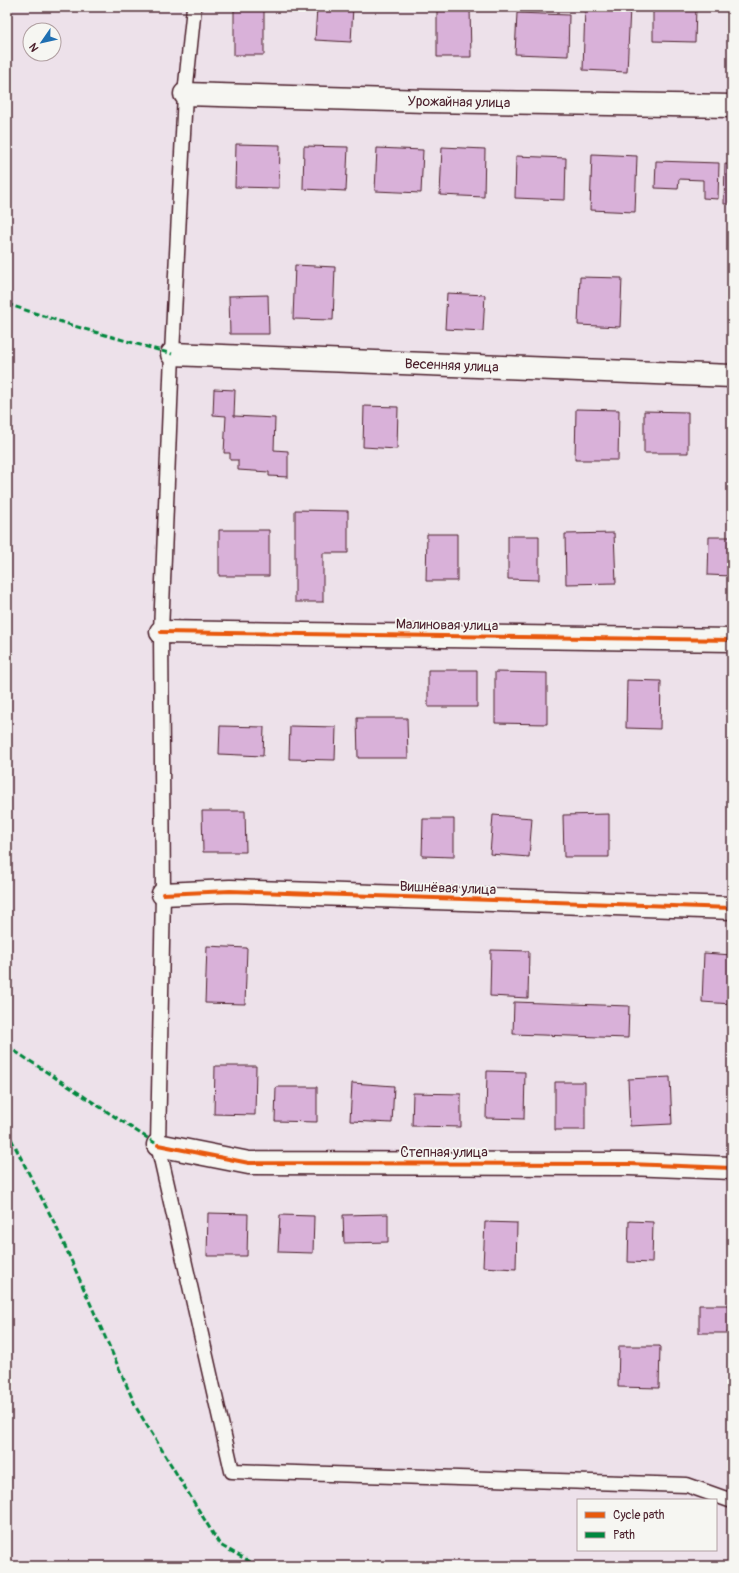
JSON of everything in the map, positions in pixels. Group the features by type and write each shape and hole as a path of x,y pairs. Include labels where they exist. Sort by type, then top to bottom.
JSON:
{"street":[{"name":"Урожайная улица","path":"185,94 426,101 732,106"},
{"name":"Весенняя улица","path":"172,354 732,376"},
{"name":"Малиновая улица","path":"161,632 732,640"},
{"name":"Вишнёвая улица","path":"164,894 230,891 732,908"},
{"name":"Степная улица","path":"158,1145 249,1163 630,1164 732,1168"}],"lane":[{"path":"194,7 185,94 172,354 161,632 164,894 158,1145 232,1471 687,1485 732,1501"}],"building":[{"path":"234,7 264,7 264,55 234,55"},
{"path":"317,7 353,7 351,42 315,40"},
{"path":"437,7 470,7 471,57 437,57"},
{"path":"585,7 630,7 627,72 583,70"},
{"path":"653,7 696,7 695,42 653,41"},
{"path":"517,13 569,15 568,56 515,54"},
{"path":"236,144 280,145 279,188 235,187"},
{"path":"304,146 348,147 346,191 303,189"},
{"path":"442,147 485,149 484,197 440,195"},
{"path":"377,148 423,150 421,193 375,191"},
{"path":"592,154 637,156 635,212 590,210"},
{"path":"516,156 566,158 565,200 515,198"},
{"path":"656,161 719,163 718,199 703,198 703,180 679,179 678,189 655,188"},
{"path":"725,164 732,165 732,204 724,204"},
{"path":"295,265 335,267 333,320 293,319"},
{"path":"580,277 622,278 620,327 578,325"},
{"path":"447,293 485,295 483,331 445,329"},
{"path":"268,295 269,334 230,334 229,296"},
{"path":"214,389 235,390 234,416 275,418 274,450 288,451 288,477 269,476 269,472 238,470 238,460 230,460 230,453 224,453 226,416 213,415"},
{"path":"364,406 398,407 397,449 363,447"},
{"path":"576,409 619,410 618,460 575,460"},
{"path":"644,411 688,412 688,453 644,453"},
{"path":"295,510 348,511 348,553 323,553 323,602 295,602"},
{"path":"219,530 269,530 269,576 219,576"},
{"path":"614,533 616,583 566,584 565,534"},
{"path":"427,534 457,534 457,581 426,581"},
{"path":"508,536 539,536 539,580 508,579"},
{"path":"709,537 732,537 732,576 708,575"},
{"path":"428,670 477,670 477,707 428,707"},
{"path":"495,672 547,673 547,724 495,723"},
{"path":"627,680 661,681 660,729 626,728"},
{"path":"357,718 407,718 408,758 358,758"},
{"path":"220,726 264,727 263,756 219,754"},
{"path":"290,726 336,727 335,760 289,759"},
{"path":"202,811 245,811 246,852 203,852"},
{"path":"609,814 609,857 564,857 563,815"},
{"path":"493,815 532,818 529,857 490,854"},
{"path":"423,819 454,819 454,857 422,856"},
{"path":"207,946 247,948 245,1004 205,1003"},
{"path":"491,950 529,951 528,998 490,996"},
{"path":"704,953 732,955 732,1004 702,1002"},
{"path":"514,1002 629,1006 628,1038 513,1034"},
{"path":"215,1066 256,1066 255,1115 214,1114"},
{"path":"487,1071 525,1072 524,1119 486,1118"},
{"path":"670,1077 672,1124 630,1126 628,1079"},
{"path":"555,1082 585,1082 585,1130 555,1130"},
{"path":"352,1083 394,1086 392,1123 350,1121"},
{"path":"276,1087 317,1087 317,1122 275,1121"},
{"path":"413,1093 461,1094 461,1127 412,1126"},
{"path":"208,1213 248,1214 247,1256 207,1256"},
{"path":"388,1214 388,1242 344,1243 343,1215"},
{"path":"280,1215 314,1216 313,1253 278,1252"},
{"path":"629,1221 653,1222 652,1263 628,1262"},
{"path":"485,1222 517,1223 516,1269 483,1267"},
{"path":"699,1305 732,1305 732,1333 699,1333"},
{"path":"619,1346 660,1346 659,1388 618,1387"}],"marked path":[{"path":"7,304 74,326 172,354"},
{"path":"7,1046 158,1145"},
{"path":"7,1131 56,1226 137,1409 220,1545 258,1566"}],"cycle path":[{"path":"161,632 732,640"},
{"path":"163,894 230,891 732,908"},
{"path":"158,1145 249,1163 629,1164 732,1168"}]}
